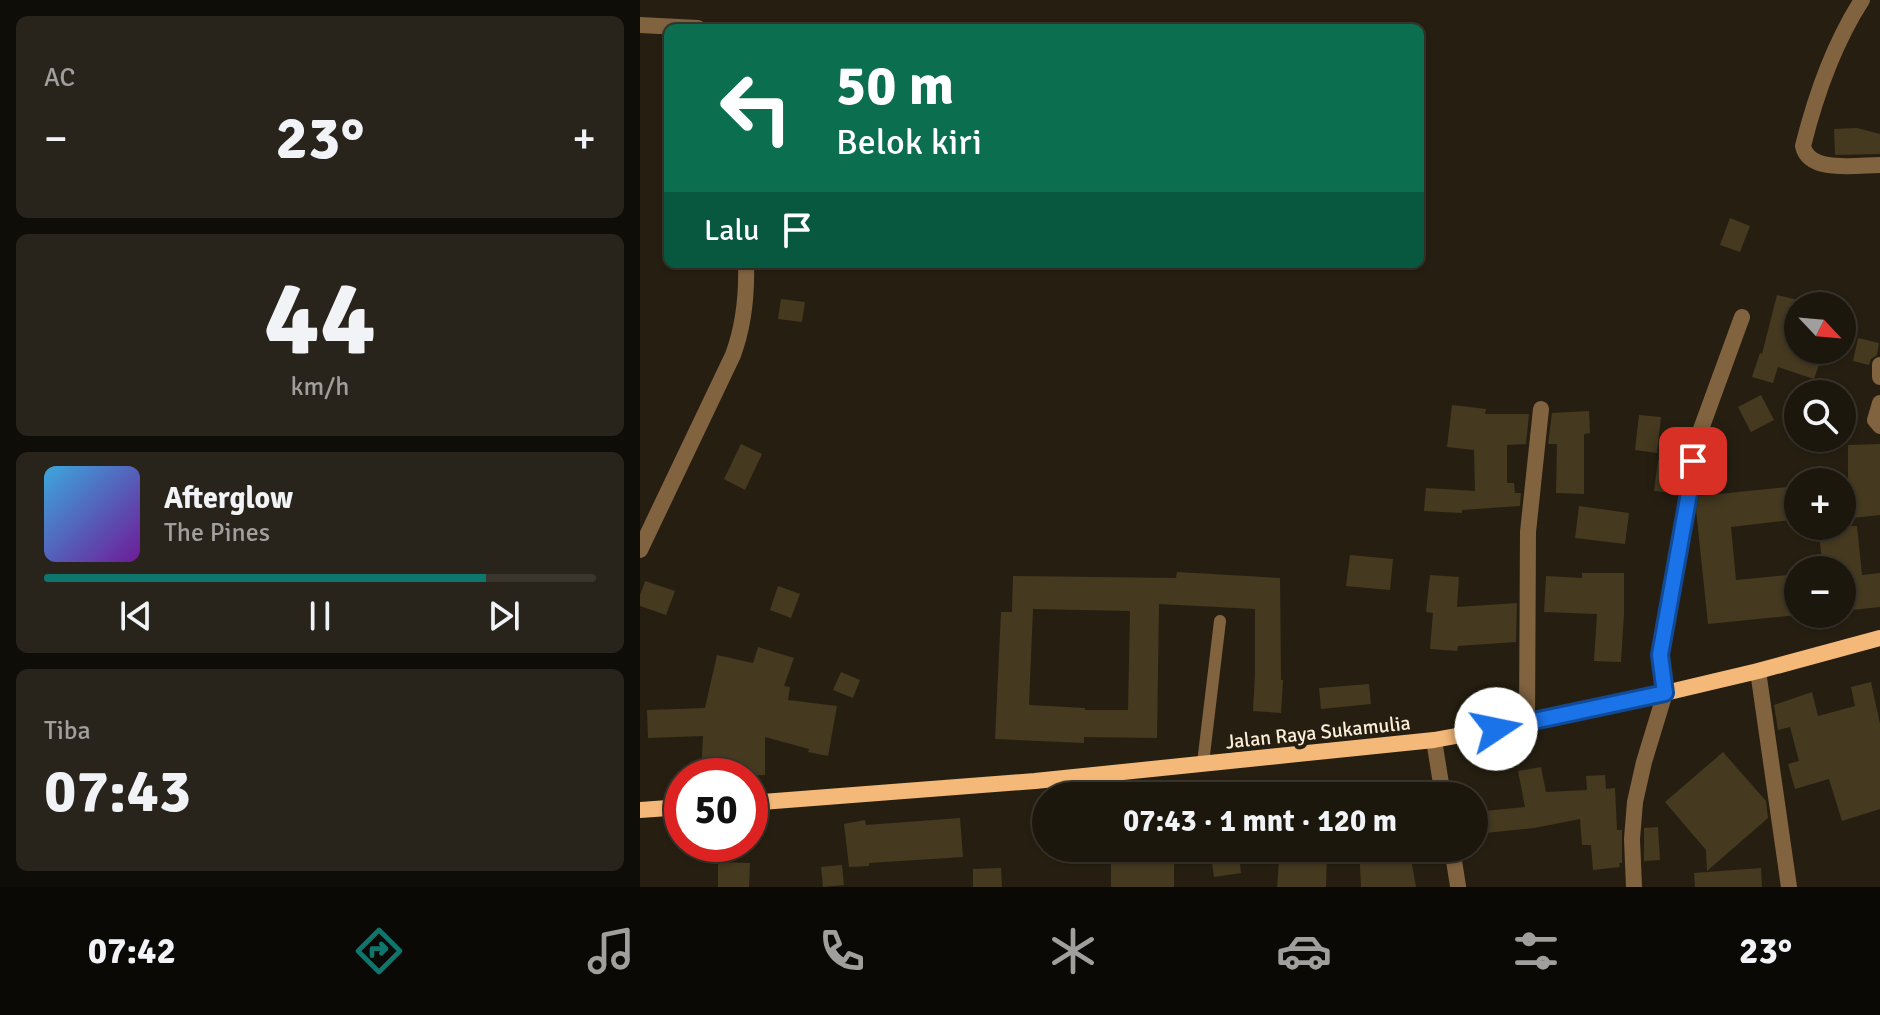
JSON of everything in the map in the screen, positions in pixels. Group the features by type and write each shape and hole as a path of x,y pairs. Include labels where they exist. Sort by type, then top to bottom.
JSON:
{"main road":[{"name":"Jalan Raya Sukamulia","path":"768,802 1035,781 1434,740 1665,693 1880,638"},
{"path":"640,810 664,808"}],"street":[{"path":"1862,0 1834,50 1803,146 1809,158 1824,164 1842,167 1880,165"},
{"path":"640,25 664,26"},
{"path":"640,550 733,355 745,307 746,268"},
{"path":"1634,887 1632,839 1635,802 1665,693 1660,655 1697,440 1742,317"},
{"path":"1880,365 1880,377"},
{"path":"1880,403 1875,420 1880,426"},
{"path":"1527,723 1528,532 1541,409"},
{"path":"1758,671 1789,887"},
{"path":"1434,740 1441,782"},
{"path":"1454,862 1458,886"}],"lane":[{"path":"1203,763 1220,621"}],"building":[{"path":"1857,128 1880,134 1880,154 1835,155 1834,129"},
{"path":"1730,218 1750,226 1740,252 1720,245"},
{"path":"1777,295 1784,297 1784,364 1819,364 1814,379 1778,367 1773,383 1752,377 1762,354"},
{"path":"781,299 805,302 802,322 778,319"},
{"path":"1858,338 1879,343 1877,355 1869,365 1856,362"},
{"path":"1761,395 1774,420 1751,432 1738,407"},
{"path":"1452,405 1486,409 1485,414 1529,414 1526,444 1507,445 1507,483 1514,483 1515,493 1521,493 1520,506 1462,510 1462,513 1424,511 1426,488 1475,491 1474,450 1447,447"},
{"path":"1589,411 1590,433 1584,434 1584,494 1556,493 1557,444 1548,444 1552,413"},
{"path":"1639,415 1661,417 1657,453 1635,450"},
{"path":"741,444 762,454 745,490 724,479"},
{"path":"1880,444 1880,515 1856,518 1856,468 1848,468 1848,452 1856,452 1856,445"},
{"path":"1658,460 1677,462 1674,493 1654,491"},
{"path":"1784,487 1784,521 1731,527 1736,580 1784,575 1784,616 1708,624 1696,510 1699,496"},
{"path":"1579,506 1629,513 1625,544 1575,538"},
{"path":"1857,526 1862,575 1880,573 1880,607 1856,610 1856,556 1821,556 1820,540 1856,540"},
{"path":"1350,555 1393,559 1390,590 1346,586"},
{"path":"1177,572 1280,578 1281,713 1253,711 1255,609 1159,604 1157,738 1084,737 1084,743 995,739 1001,612 1012,612 1013,576 1176,578","holes":["1033,609 1130,611 1128,710 1029,705"]},
{"path":"1582,573 1624,573 1621,662 1594,661 1597,614 1544,612 1546,576 1582,578"},
{"path":"1430,575 1459,577 1457,607 1517,603 1516,642 1458,646 1457,651 1430,649 1433,613 1426,612"},
{"path":"645,581 675,591 666,615 640,606"},
{"path":"778,586 800,594 791,618 770,610"},
{"path":"758,647 794,658 784,686 790,687 788,700 837,706 828,756 765,737 765,758 702,758 703,736 648,738 647,710 705,708 717,655 753,663"},
{"path":"841,672 860,680 853,698 833,690"},
{"path":"1871,682 1880,724 1880,809 1842,821 1829,779 1795,789 1788,764 1799,761 1790,727 1778,730 1774,705 1812,692 1818,716 1855,706 1851,687"},
{"path":"1369,684 1371,704 1321,709 1319,688"},
{"path":"1723,752 1766,801 1768,818 1707,871 1706,850 1665,802"},
{"path":"1541,767 1546,792 1587,790 1586,776 1605,775 1606,789 1615,788 1617,830 1622,830 1620,867 1593,870 1591,845 1582,845 1580,819 1488,833 1488,811 1525,807 1518,771"},
{"path":"960,818 963,857 849,867 844,824 865,820 866,825"},
{"path":"1658,827 1660,860 1644,861 1644,828"},
{"path":"718,862 750,863 749,887 718,887"},
{"path":"1111,862 1174,862 1174,887 1111,887"},
{"path":"1212,862 1240,862 1241,873 1214,877"},
{"path":"1279,862 1327,862 1326,887 1277,887"},
{"path":"1360,862 1412,862 1416,887 1361,887"},
{"path":"842,865 844,885 823,887 821,867"},
{"path":"1001,868 1002,887 973,887 973,869"},
{"path":"1761,868 1762,887 1695,887 1694,873"}],"route":[{"path":"1496,729 1665,693 1660,655 1693,461"}]}
